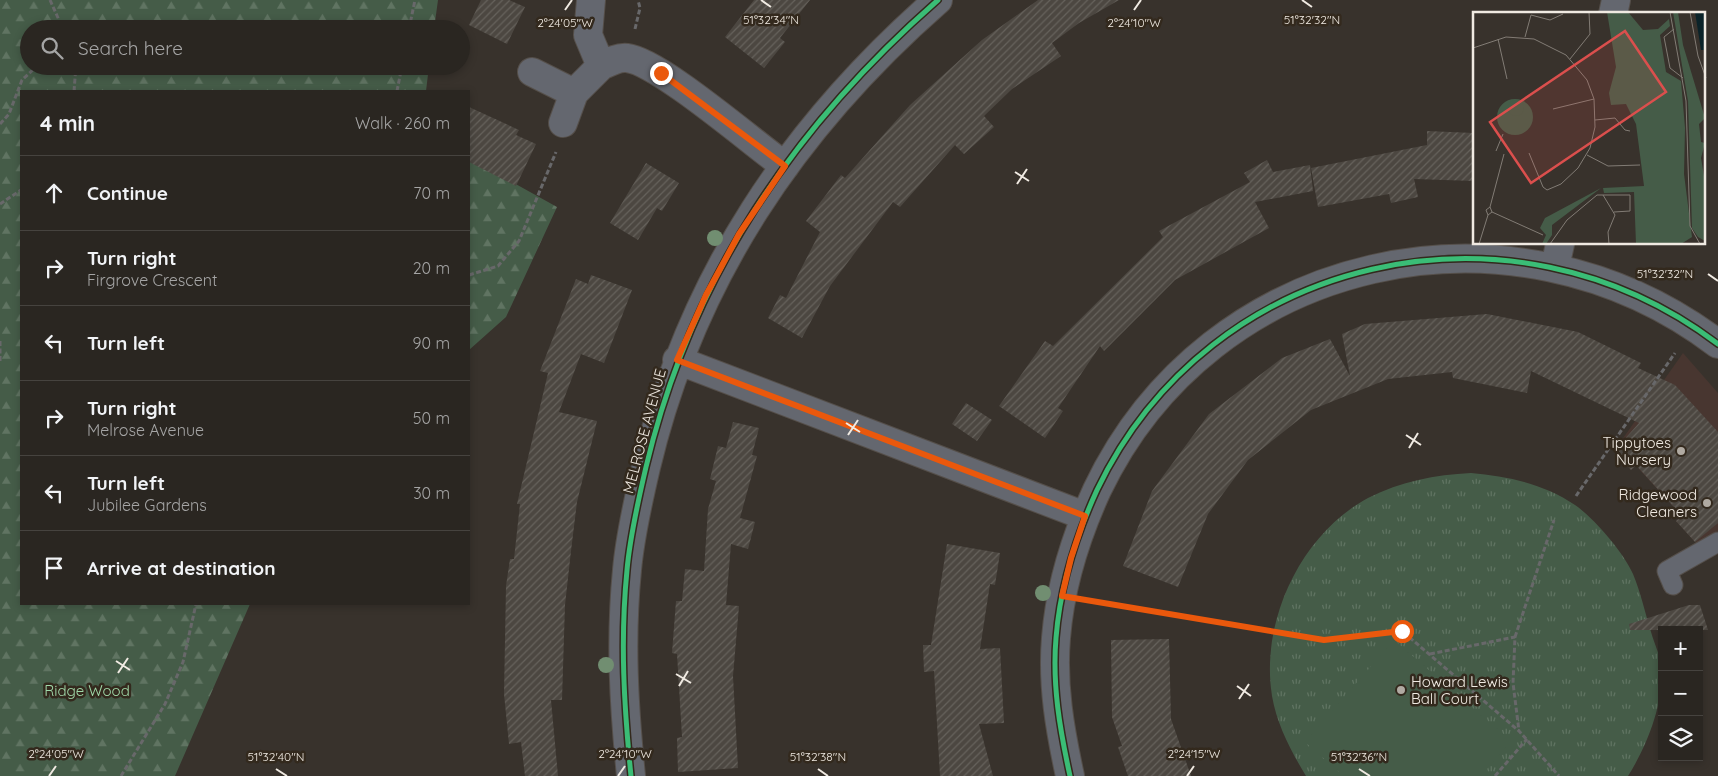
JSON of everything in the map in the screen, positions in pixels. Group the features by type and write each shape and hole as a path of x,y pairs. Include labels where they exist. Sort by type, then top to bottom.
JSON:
{"street":[{"path":"591,0 588,35 601,66"},
{"name":"MELROSE AVENUE","path":"630,776 622,672 627,568 638,501 652,441 677,360 706,295 739,234 785,166 830,106 879,54 938,0"},
{"path":"563,123 574,93 601,66 614,59 627,58 661,73 785,166"},
{"path":"532,72 574,93"},
{"path":"1070,776 1055,692 1056,638 1062,596 1071,558 1085,516 1108,469 1126,440 1170,384 1208,349 1259,314 1298,294 1347,276 1398,264 1450,258 1502,259 1557,255 1694,326 1718,344"},
{"path":"677,360 1085,516"}],"lane":[{"path":"1673,586 1667,571 1718,542"}],"path":[{"path":"51,0 60,20"},
{"path":"411,20 415,0"},
{"path":"0,124 9,114 22,80 27,75"},
{"path":"74,90 75,75"},
{"path":"397,90 400,75"},
{"path":"470,275 498,266 519,241 557,150 563,123"},
{"path":"0,204 20,191"},
{"path":"1576,496 1694,326"},
{"path":"0,341 0,362"},
{"path":"1519,732 1513,683 1515,637 1554,520"},
{"path":"1062,596 1324,640 1402,631 1527,739 1559,776"},
{"path":"122,776 165,704 183,662 196,605"},
{"path":"1430,654 1515,637"},
{"path":"1495,776 1527,739"}],"shaded area":[{"path":"1683,353 1718,393 1718,531 1696,543 1676,521 1682,516 1638,468 1648,460 1645,457 1631,470 1614,451"}],"green space":[{"name":"Ridge Wood","path":"0,0 438,0 435,20 20,20 20,75 428,75 426,90 20,90 20,605 250,605 175,776 0,776"},
{"path":"470,159 557,207 506,317 470,349"},
{"path":"1471,473 1498,476 1525,482 1551,492 1583,511 1616,546 1629,566 1638,588 1658,654 1658,706 1641,752 1628,776 1306,776 1285,738 1272,696 1270,667 1273,638 1279,610 1290,582 1305,557 1323,534 1344,514 1380,492 1406,483 1444,475"},
{"name":"Howard Lewis Ball Court","path":"1394,640 1511,741 1481,776 1344,776 1305,742"}],"building":[{"path":"481,0 509,0 525,7 507,44 470,26"},
{"path":"754,0 810,0 780,38 785,42 764,68 725,37"},
{"path":"1038,0 1119,0 1079,23 1052,43 1061,56 1012,89 984,116 994,127 964,154 955,145 900,207 893,202 830,286 802,338 768,318 780,295 786,298 820,232 806,221 841,175 845,178 910,105 982,40"},
{"path":"470,107 519,130 516,135 536,144 516,186 470,163"},
{"path":"1427,131 1473,133 1473,181 1414,179 1418,197 1391,203 1389,194 1318,207 1311,168 1427,145"},
{"path":"1267,160 1273,172 1310,165 1313,191 1255,202 1269,228 1175,280 1104,351 1100,346 1058,408 1063,411 1045,438 999,406 1045,341 1053,346 1163,237 1159,231 1250,182 1244,173"},
{"path":"646,163 679,183 662,211 657,208 638,240 610,223"},
{"path":"591,275 632,290 604,363 581,354 559,412 597,421 577,502 565,605 562,700 551,700 558,776 525,776 521,742 509,744 504,694 506,586 510,559 514,559 520,504 517,504 548,373 540,371 576,279 588,284"},
{"path":"1487,314 1578,332 1641,363 1638,368 1675,385 1718,432 1718,523 1695,542 1676,521 1682,516 1636,465 1631,470 1614,451 1639,423 1531,371 1527,393 1453,378 1452,372 1388,379 1311,410 1248,460 1208,514 1178,587 1123,566 1152,491 1209,414 1282,358 1330,339 1350,376 1342,334 1365,324"},
{"path":"966,403 992,420 977,441 952,424"},
{"path":"733,422 759,428 752,455 757,456 740,518 755,522 748,549 731,544 726,605 739,606 733,676 738,768 678,772 677,738 682,737 677,654 672,653 676,601 682,601 685,569 704,571 708,509 716,481 710,479 718,446 726,448"},
{"path":"947,544 1000,553 995,585 990,584 980,649 1000,648 1004,723 979,724 993,776 940,776 934,671 924,672 923,645 931,645"},
{"path":"1689,605 1700,605 1708,630 1703,630 1703,626 1658,626 1658,630 1630,630 1629,624"},
{"path":"1169,639 1171,719 1191,776 1128,776 1118,747 1122,746 1112,717 1111,640"}],"cycle path":[{"path":"631,776 626,724 623,648 628,557 646,467 666,398 690,332 720,270 754,210 794,154 838,100 886,49 938,0"},
{"path":"1070,776 1058,707 1055,656 1061,600 1070,562 1082,525 1097,490 1148,409 1213,345 1289,298 1372,269 1460,259 1550,267 1637,295 1718,344"}],"place":[{"name":"Tippytoes Nursery","path":"1681,451"},
{"name":"Ridgewood Cleaners","path":"1707,503"},
{"name":"Howard Lewis Ball Court","path":"1401,690"}],"route":[{"path":"661,73 785,166 739,234 706,295 677,360 1085,516 1071,558 1062,596 1324,640 1402,631"}]}
